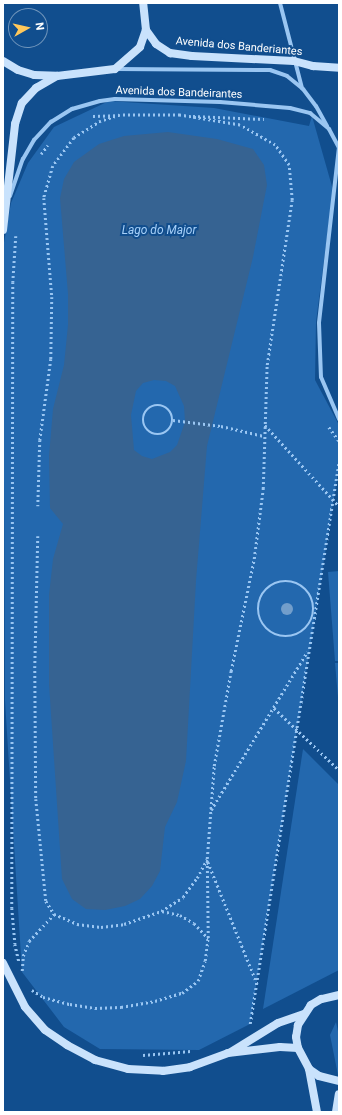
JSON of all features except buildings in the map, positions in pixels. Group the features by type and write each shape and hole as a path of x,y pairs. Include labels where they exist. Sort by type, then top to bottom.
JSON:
{"main road":[{"path":"3,61 18,70 57,76 115,69 140,47 146,30 143,3"},
{"name":"Avenida dos Banderiantes","path":"146,30 156,44 170,53 192,56 294,61 313,66 339,68"},
{"path":"3,230 7,206 15,124 20,110 36,88 57,76"},
{"path":"3,963 25,1007 45,1030 67,1045 95,1060 128,1069 163,1071 190,1067 228,1053 265,1029 304,1014 321,999 339,995"},
{"path":"304,1014 296,1036 298,1048 309,1069 318,1112"},
{"path":"228,1053 280,1047 298,1048"},
{"path":"309,1069 319,1076 339,1081"},
{"path":"336,1112 339,1094"}],"street":[{"path":"280,3 294,61 303,90"},
{"name":"Avenida dos Bandeirantes","path":"115,69 270,70 287,76 303,90 316,106 339,148"},
{"name":"Avenida dos Bandeirantes","path":"7,206 23,159 34,140 51,122 72,109 100,101 115,99 220,102 290,108 310,113 329,129"},
{"path":"339,148 319,322 321,377 339,419"}],"path":[{"path":"38,506 40,440 51,359 52,297 44,198 53,166 74,138 101,121 120,115"},
{"path":"87,118 120,115 180,115 270,119"},
{"path":"35,998 28,987 43,997 95,1008 155,1001 182,993 198,981 205,961 208,938 207,859 214,766 229,678 254,559 263,489 267,365 292,200 289,165 275,145 240,125 180,115"},
{"path":"37,159 51,140"},
{"path":"18,228 13,282 12,908 14,944 24,977"},
{"path":"158,404 167,407 173,420 169,430 160,435 146,430 142,420 145,411 158,404"},
{"path":"173,420 221,426 264,436"},
{"path":"326,423 339,441"},
{"path":"265,425 339,506"},
{"path":"244,1027 250,1024 257,983 339,461"},
{"path":"38,536 34,666 36,799 42,884 46,901 54,914 78,924 101,927 124,924 162,911 183,897 198,878 207,859"},
{"path":"295,582 310,594 315,613 306,629 299,634 282,637 266,629 258,613 262,595 276,583 295,582"},
{"path":"211,811 309,650"},
{"path":"274,708 339,770"},
{"path":"207,859 257,983"},
{"path":"162,911 180,915 194,922 208,938"},
{"path":"22,972 23,956 29,941 54,914"},
{"path":"141,1055 199,1050"}],"shaded area":[{"path":"109,101 214,108 309,126 312,116 333,190 316,322 315,380 339,425 339,466 250,1024 199,1050 100,1049 64,1027 22,972 5,701 3,248 11,203 28,163 54,127"},
{"path":"339,571 339,661 335,661 328,572"},
{"path":"335,663 339,663 339,709"},
{"path":"303,749 339,785 339,970 263,1009"},
{"path":"336,1022 339,1036 339,1080 330,1035"}],"water":[{"name":"Lago do Major","path":"168,132 217,139 253,149 264,165 267,185 253,257 207,446 196,581 186,761 177,802 165,827 160,871 152,886 140,899 125,906 105,910 86,909 72,899 62,879 49,684 49,595 53,559 63,524 50,508 49,456 53,409 64,365 68,325 68,294 60,198 64,179 74,162 99,144 124,136","holes":["154,380 166,381 175,386 184,406 185,422 177,445 170,452 152,459 142,456 134,450 131,415 136,391 143,383"]}]}
